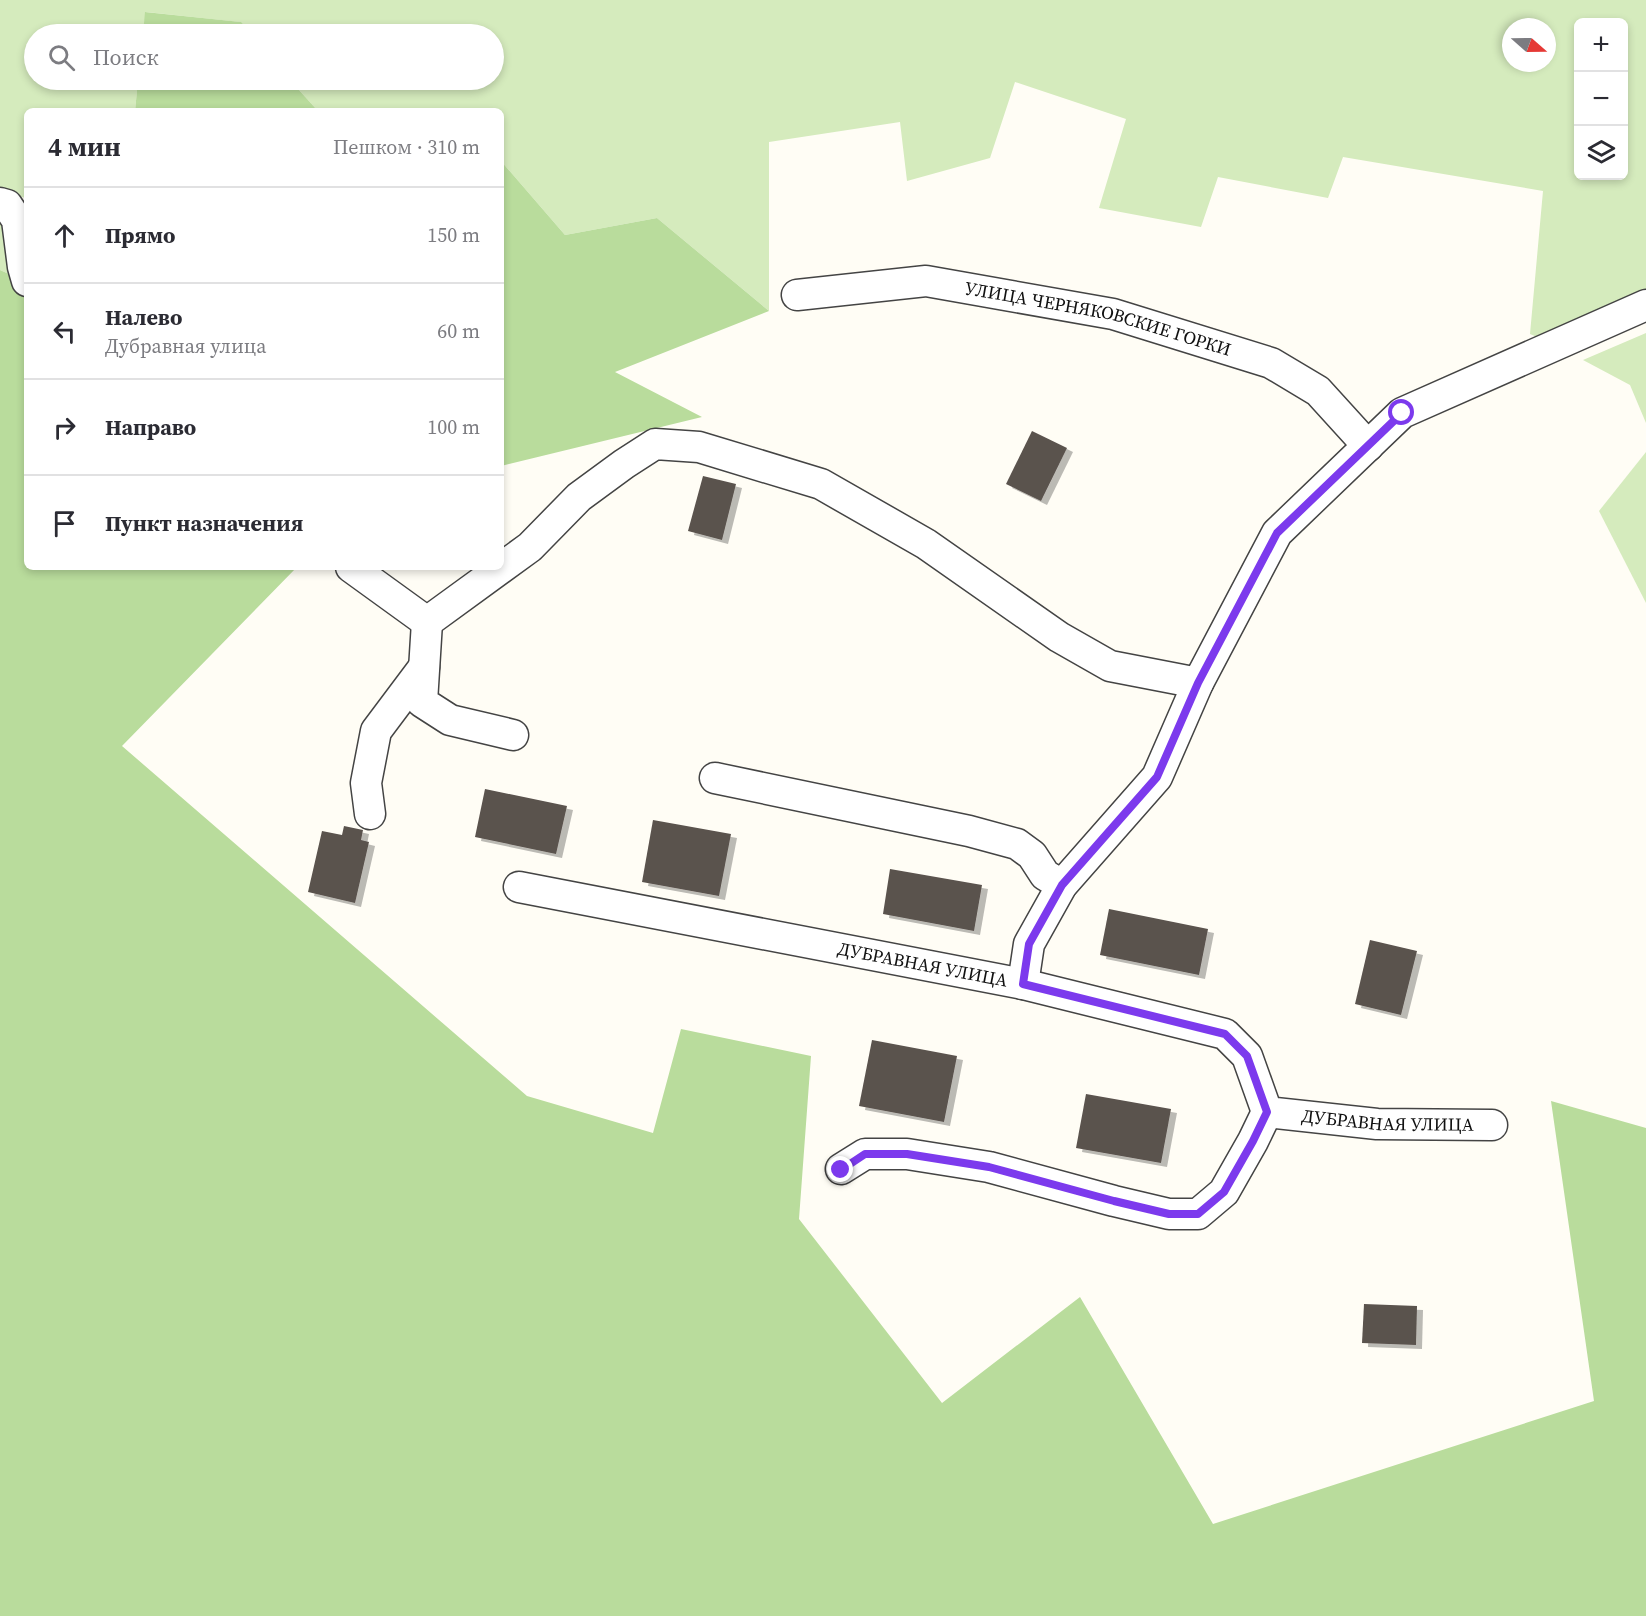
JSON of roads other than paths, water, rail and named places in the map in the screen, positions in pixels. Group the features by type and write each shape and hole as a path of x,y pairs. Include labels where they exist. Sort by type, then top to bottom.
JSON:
{"street":[{"path":"0,203 7,205 17,220 24,270"},
{"name":"УЛИЦА ЧЕРНЯКОВСКИЕ ГОРКИ","path":"797,295 926,281 1113,314 1271,363 1318,391 1368,446"},
{"path":"1023,984 1029,944 1062,885 1157,777 1198,683 1277,533 1402,413 1646,305"},
{"path":"504,567 530,548 579,497 655,444 699,447 821,484 926,544 1059,638 1110,666 1198,683"},
{"path":"355,570 427,622"},
{"path":"427,622 499,570"},
{"path":"427,622 422,702 450,720 513,735"},
{"path":"369,814 366,783 376,731 424,667"},
{"path":"715,778 969,831 1017,844 1032,855 1045,875 1062,885"},
{"name":"ДУБРАВНАЯ УЛИЦА","path":"519,887 1023,984 1225,1034 1247,1056 1267,1112 1377,1124 1492,1125"},
{"path":"841,1170 865,1154 907,1154 989,1167 1169,1214 1198,1214 1224,1192 1267,1112"}]}
